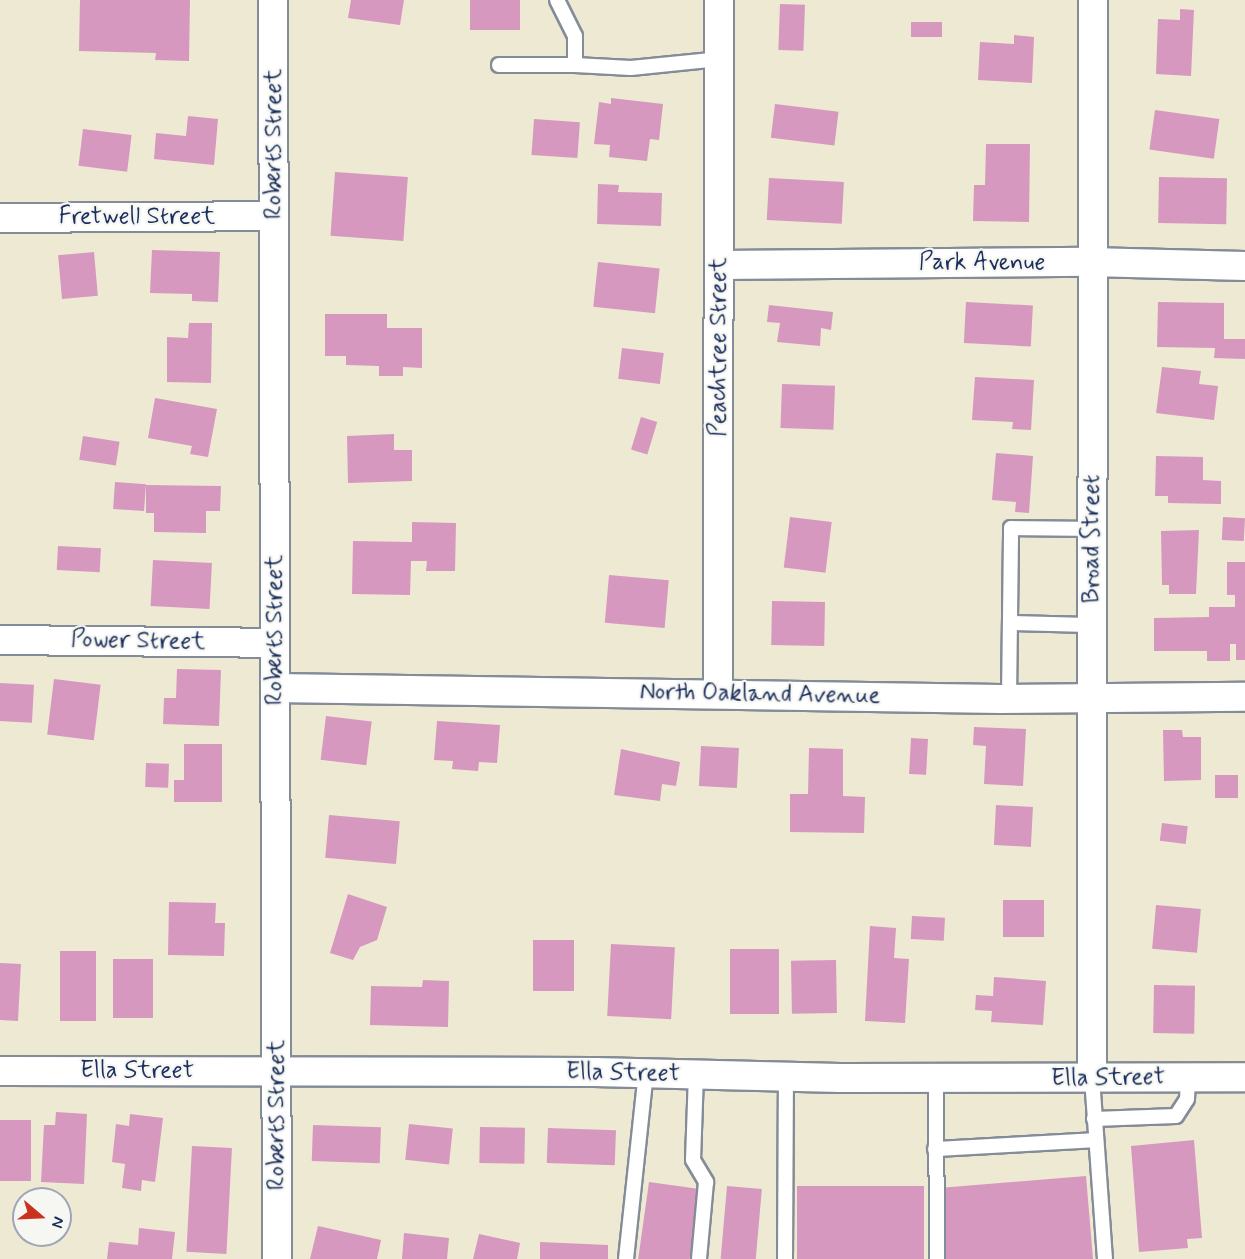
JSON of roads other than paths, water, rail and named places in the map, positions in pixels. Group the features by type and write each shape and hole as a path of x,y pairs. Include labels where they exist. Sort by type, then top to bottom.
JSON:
{"street":[{"name":"Roberts Street","path":"273,0 277,1259"},
{"name":"Peachtree Street","path":"718,693 719,0"},
{"name":"Broad Street","path":"1092,1078 1093,698 1091,625 1093,529 1090,262 1093,0"},
{"name":"Fretwell Street","path":"0,218 274,216"},
{"name":"Park Avenue","path":"719,265 1090,262 1245,266"},
{"name":"Power Street","path":"0,640 275,643"},
{"name":"North Oakland Avenue","path":"276,688 1009,699 1245,697"},
{"name":"Ella Street","path":"0,1071 646,1073 936,1078 1245,1077"}],"lane":[{"path":"557,0 575,36 575,65"},
{"path":"499,65 631,68 719,59"},
{"path":"1009,699 1011,528 1093,529"},
{"path":"1010,623 1091,625"},
{"path":"626,1259 646,1073"},
{"path":"696,1074 693,1160 706,1182 699,1259"},
{"path":"785,1259 786,1077"},
{"path":"1095,1119 1176,1116 1187,1099 1188,1077"},
{"path":"936,1078 938,1259"},
{"path":"1092,1078 1105,1259"},
{"path":"935,1149 1095,1140"}]}
